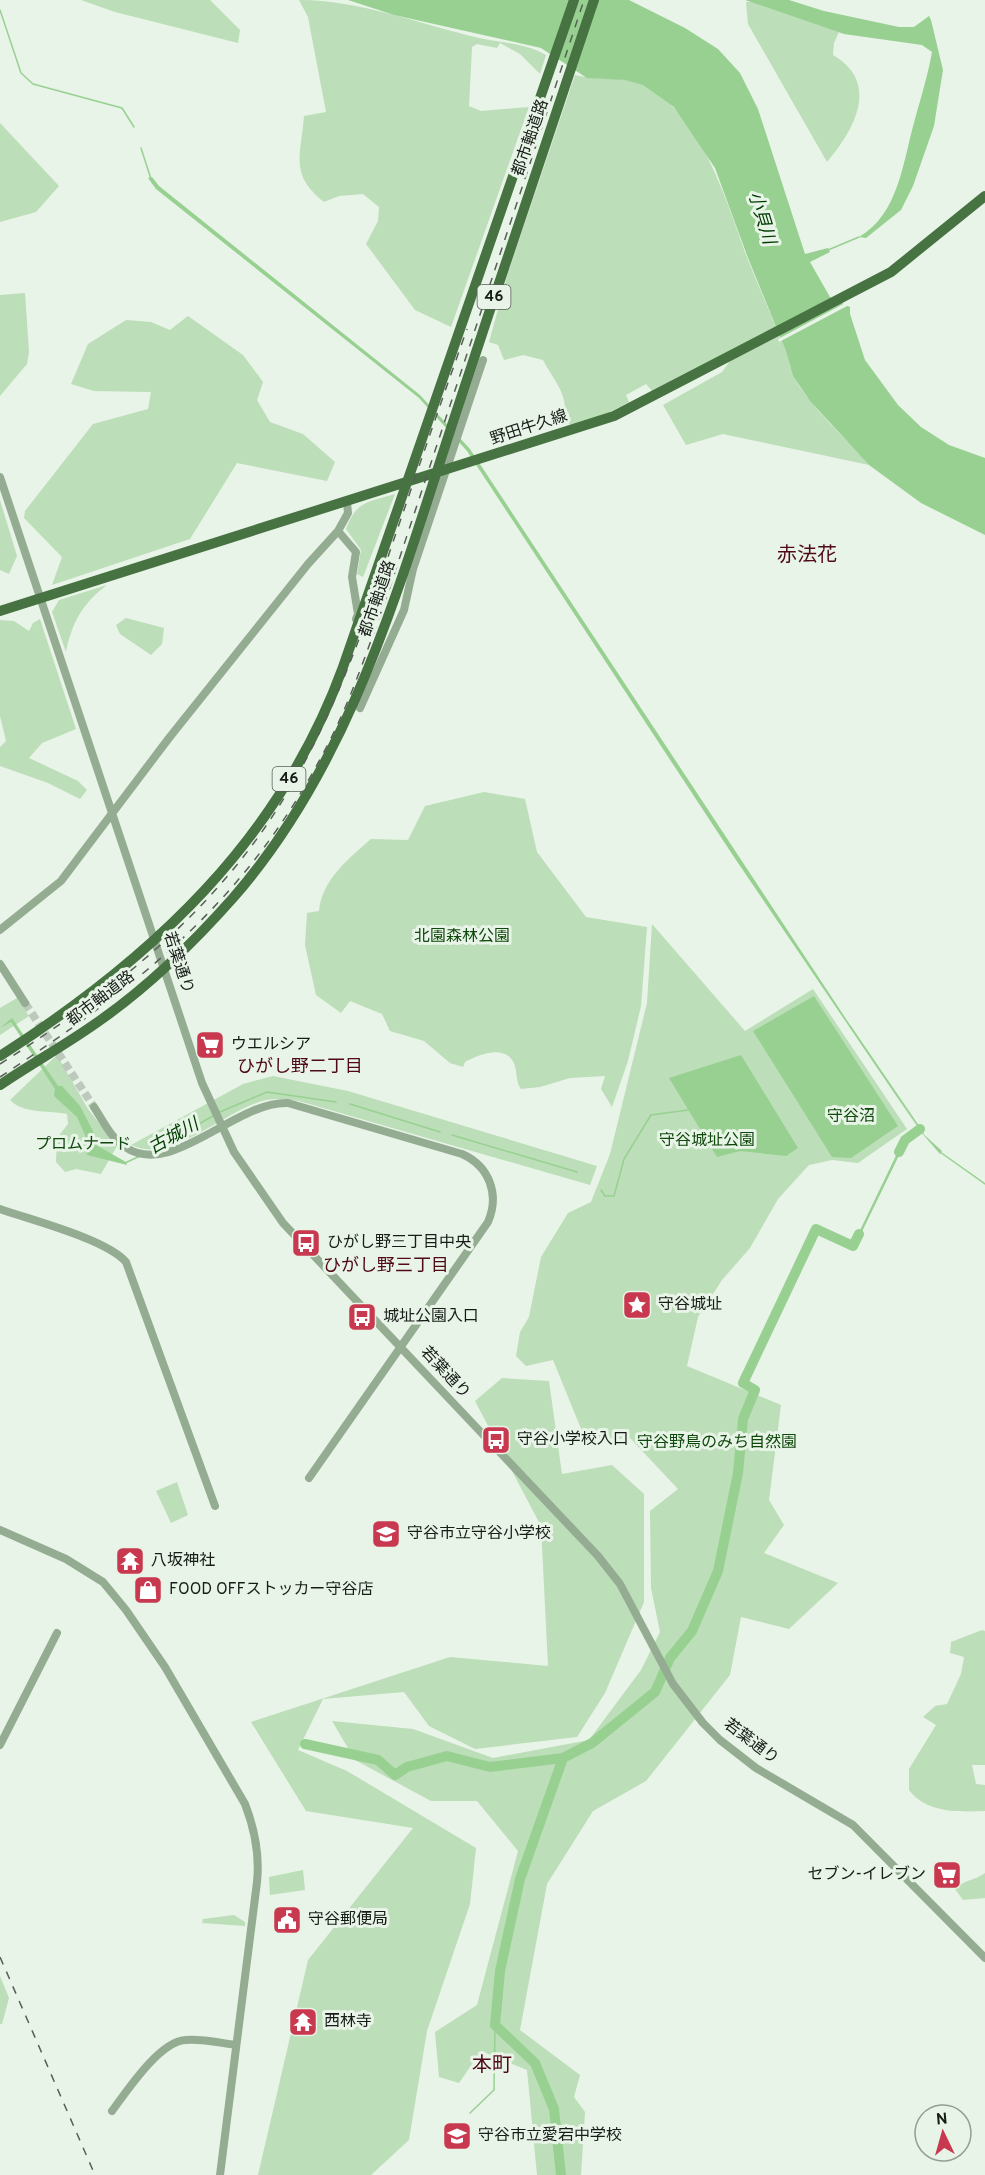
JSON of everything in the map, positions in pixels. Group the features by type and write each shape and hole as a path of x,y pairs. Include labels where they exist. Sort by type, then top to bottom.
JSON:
{"main road":[{"name":"都市軸道路","path":"0,1056 118,973 156,941 211,885 258,827 301,758 320,722 347,656 573,0"},
{"name":"都市軸道路","path":"0,1085 104,1018 164,968 235,896 303,800 339,736 359,692 396,594 594,0"},
{"name":"野田牛久線","path":"0,611 598,422 652,398 905,263 985,196"},
{"name":"46","path":"0,1093 57,1055 104,1018"},
{"name":"46","path":"0,1048 41,1023 55,1019"}],"street":[{"path":"360,708 404,610 413,569 483,360"},
{"name":"若葉通り","path":"0,477 209,1101 250,1178 283,1223 598,1556 620,1584 673,1684 711,1732 756,1768 853,1825 878,1847 985,1958"},
{"path":"0,930 61,881 111,812 308,564 338,531 348,513 347,502"},
{"path":"338,531 356,552 353,589 358,614 348,641 347,656"},
{"path":"353,589 361,594 370,589"},
{"path":"0,964 25,1003"},
{"path":"94,1107 117,1141 125,1148 146,1155 167,1154 248,1112 278,1103 298,1105 471,1158 479,1165 491,1183 494,1200 492,1214 309,1478"},
{"path":"0,1209 82,1238 116,1253 126,1262 215,1506"},
{"path":"0,1530 66,1559 103,1582 126,1610 165,1667 245,1804 256,1837 259,1864 220,2175"},
{"path":"0,1745 57,1633"},
{"path":"112,2111 135,2081 173,2044 183,2040 236,2045"}],"green space":[{"path":"81,0 210,0 240,30 238,43 115,12"},
{"path":"299,0 367,8 479,38 522,46 546,55 540,74 520,54 500,43 497,48 477,44 472,47 469,106 481,111 529,107 451,327 415,310 366,244 378,221 379,207 363,194 339,196 324,202 306,182 300,164 304,116 326,112 308,17"},
{"path":"746,2 752,2 839,32 834,43 833,55 848,66 856,79 859,93 858,107 846,136 827,162 748,24"},
{"path":"575,75 627,80 643,85 663,98 681,116 696,137 721,187 748,260 785,348 795,379 820,413 869,465 723,434 686,445 663,405 722,372 730,361 653,392 646,384 626,395 629,402 606,414 570,425 563,417 565,402 563,395 543,360 523,355 504,360 498,345 489,342 508,273"},
{"path":"0,123 59,186 36,212 0,222"},
{"path":"25,293 29,352 27,364 0,396 0,295"},
{"path":"188,316 243,355 263,382 257,400 270,422 303,434 335,462 327,481 237,463 190,539 52,585 62,557 24,518 25,511 93,424 148,409 151,392 94,391 71,384 88,344 126,320 151,322 170,330"},
{"path":"395,494 363,577 357,574 361,550 346,529 354,513 364,504"},
{"path":"0,500 17,556 9,574 0,570"},
{"path":"107,585 91,599 75,622 66,652 52,612 59,600"},
{"path":"126,618 164,628 162,644 151,655 120,634 116,625"},
{"path":"40,619 76,729 42,743 29,758 78,781 87,790 80,799 48,783 0,766 0,747 6,741 0,716 0,620 14,621 29,631 33,623"},
{"name":"北園森林公園","path":"484,792 525,799 537,852 586,917 647,927 641,1006 628,1061 612,1107 601,1089 605,1076 570,1078 540,1087 521,1089 517,1081 515,1066 506,1055 493,1052 485,1054 465,1062 463,1067 450,1063 424,1041 390,1031 382,1014 350,1001 341,1013 316,995 305,945 307,913 319,911 325,889 337,871 371,839 408,840 425,806"},
{"path":"652,924 745,1031 813,989 907,1129 858,1163 832,1160 809,1165 778,1199 750,1248 722,1280 698,1317 687,1366 781,1405 769,1500 784,1525 764,1553 838,1583 789,1629 741,1617 730,1675 646,1781 593,1811 547,1884 520,2030 580,2075 574,2097 585,2112 581,2175 537,2175 527,2070 481,2051 459,2083 439,2077 435,2032 477,2005 518,1851 477,1801 431,1801 355,1760 332,1721 413,1729 493,1758 589,1740 641,1670 660,1632 651,1588 650,1511 678,1489 630,1438 586,1441 553,1360 526,1366 516,1356 520,1332 529,1317 541,1257 568,1213 591,1202 610,1154 647,1003"},
{"path":"17,998 29,1016 0,1035 0,1008"},
{"name":"プロムナード","path":"57,1055 88,1109 117,1146 101,1174 76,1169 65,1172 56,1162 57,1138 68,1124 67,1114 29,1110 10,1100"},
{"name":"プロムナード","path":"273,1076 348,1091 597,1166 590,1185 299,1101 281,1099 262,1101 247,1107 197,1134 163,1148 147,1149 131,1145 243,1084"},
{"path":"502,1378 549,1381 562,1474 612,1465 644,1494 644,1602 605,1693 577,1737 475,1749 429,1726 404,1692 323,1699 298,1750 347,1771 476,1848 470,1904 427,2031 409,2140 371,2175 258,2175 308,1960 413,1828 306,1811 251,1722 450,1657 548,1666 541,1526 475,1401"},
{"path":"177,1482 188,1515 171,1523 156,1491"},
{"path":"982,1630 985,1631 985,1765 972,1765 976,1784 985,1785 985,1811 943,1810 924,1803 909,1790 909,1769 936,1725 923,1717 935,1706 947,1704 961,1674 964,1657 950,1653 951,1642"},
{"path":"303,1870 305,1890 270,1895 269,1877"},
{"path":"985,1873 985,1898 963,1900 955,1889 962,1883"},
{"path":"234,1915 245,1922 245,1926 202,1923 203,1919"},
{"path":"0,1976 9,1998 2,2024 0,2024"}],"water":[{"name":"小貝川","path":"348,0 629,0 685,28 718,49 740,73 758,109 805,254 828,248 830,252 810,262 830,297 850,307 850,314 865,360 898,405 921,427 949,445 985,458 985,535 921,503 869,465 810,401 793,376 786,351 715,168 674,107 643,85 625,80 587,78 541,48 394,15"},
{"path":"745,0 789,0 824,11 899,27 914,27 929,16 943,70 934,126 913,186 901,210 866,238 859,237 883,215 903,169 932,52 922,45 844,34"},
{"path":"152,177 159,186 420,395 470,449 920,1131 734,857 467,451 419,398 156,189 148,178"},
{"name":"守谷沼","path":"814,996 898,1126 851,1158 832,1157 753,1031"},
{"path":"12,1018 58,1086 62,1086 80,1106 93,1131 96,1145 126,1162 127,1165 87,1155 85,1135 77,1117 54,1096 55,1089 11,1022 0,1028"},
{"path":"741,1055 798,1148 786,1156 740,1151 717,1157 669,1078"},
{"path":"920,1131 942,1151 940,1154"},
{"path":"920,1131 906,1141 854,1248 853,1245 903,1141"}],"pier":[{"path":"847,302 851,304 779,342 778,339"}],"waterway":[{"path":"0,10 21,73 33,84 122,108 134,127"},
{"path":"141,148 151,179"},
{"path":"828,250 859,237"},
{"path":"850,1026 923,1133"},
{"name":"古城川","path":"220,1112 267,1092 336,1102"},
{"name":"古城川","path":"350,1104 440,1132"},
{"name":"古城川","path":"601,1190 605,1196 614,1196 624,1159 651,1115 688,1110"},
{"name":"古城川","path":"152,1150 213,1116"},
{"path":"899,1152 905,1140 920,1129"},
{"name":"古城川","path":"452,1135 577,1172"},
{"path":"940,1152 985,1184"},
{"name":"古城川","path":"125,1163 140,1156"},
{"path":"561,2175 554,2109 535,2063 495,2025 500,1971 520,1879 563,1758 592,1743 655,1692 670,1658 692,1631 718,1571 738,1473 743,1419 755,1390 743,1383 816,1229 853,1246 859,1234"},
{"path":"305,1744 378,1760 395,1775 407,1767 447,1756 490,1767 563,1758"},
{"path":"470,2113 494,2090 495,2025"}],"tunnel":[{"path":"25,1003 94,1107"}],"railway":[{"path":"0,1077 99,1008 145,972 187,934 226,894 262,850 296,801 327,746 353,688 389,590 584,0"},
{"path":"0,1064 39,1039 113,985 182,925 243,857 291,787 326,719 356,648 467,329"},
{"path":"0,1957 95,2175"}],"place":[{"name":"ウエルシア","path":"210,1045"},
{"name":"ひがし野三丁目中央","path":"306,1243"},
{"name":"守谷城址","path":"637,1305"},
{"name":"城址公園入口","path":"362,1317"},
{"name":"守谷小学校入口","path":"496,1440"},
{"name":"守谷市立守谷小学校","path":"386,1534"},
{"name":"八坂神社","path":"130,1561"},
{"name":"FOOD OFFストッカー守谷店","path":"148,1590"},
{"name":"セブン-イレブン","path":"947,1875"},
{"name":"守谷郵便局","path":"287,1920"},
{"name":"西林寺","path":"303,2022"},
{"name":"守谷市立愛宕中学校","path":"457,2136"}],"district":[{"name":"赤法花","path":"807,556"},
{"name":"ひがし野二丁目","path":"300,1067"},
{"name":"ひがし野三丁目","path":"386,1266"},
{"name":"本町","path":"492,2066"}],"park label":[{"name":"守谷城址公園","path":"707,1141"},
{"name":"守谷野鳥のみち自然園","path":"717,1443"}]}
